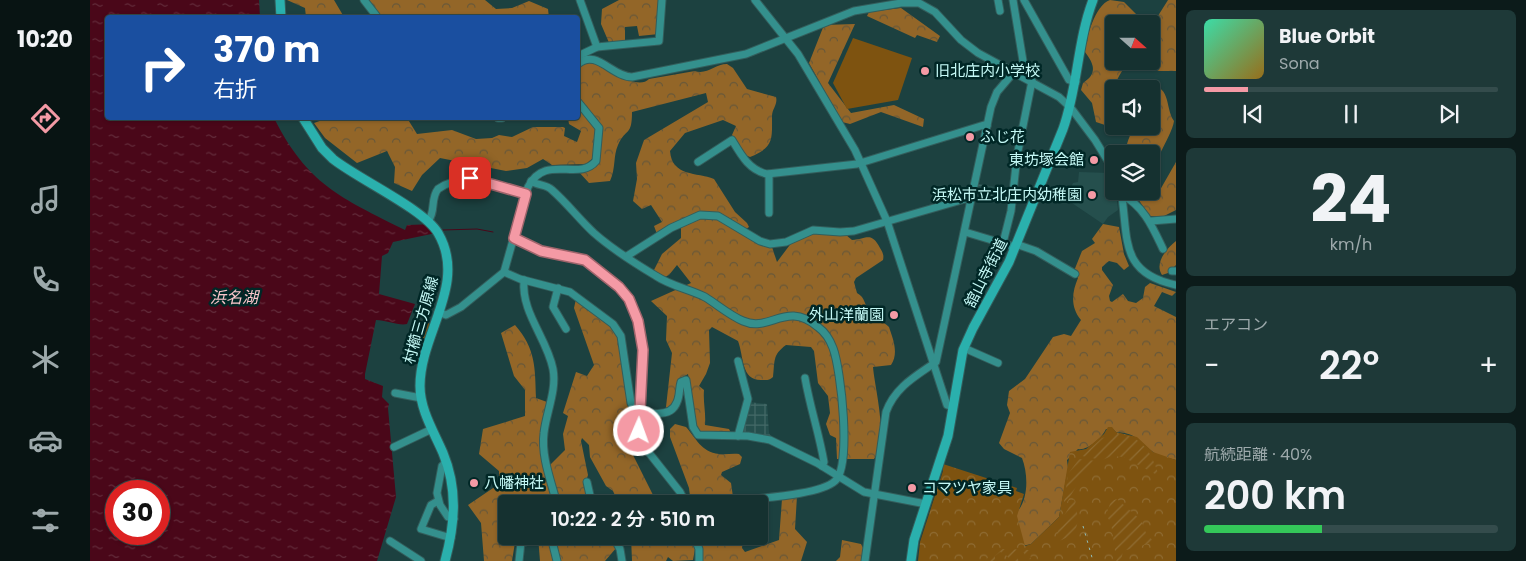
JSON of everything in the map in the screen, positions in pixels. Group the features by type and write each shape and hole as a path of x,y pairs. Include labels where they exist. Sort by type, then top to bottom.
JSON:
{"main road":[{"path":"280,0 281,15"},
{"name":"舘山寺街道","path":"911,561 912,546 946,442 964,348 1016,246 1071,108 1082,34 1093,0"},
{"name":"村櫛三方原線","path":"304,120 322,148 333,159 428,221 437,231 447,253 449,271 424,356 420,378 421,398 446,462 452,486 454,518 445,561"}],"street":[{"path":"364,0 376,15"},
{"path":"580,0 597,47"},
{"path":"582,56 597,47 659,42 662,0"},
{"path":"755,0 801,58 860,163 887,221 947,404 953,407"},
{"path":"998,0 1000,11"},
{"path":"1013,0 1024,67 1022,76"},
{"path":"1024,0 1069,80 1076,82"},
{"path":"582,56 595,60 624,76 632,77 739,56 854,11 923,1 972,49 1054,93 1071,108 1105,156"},
{"path":"865,561 883,426 888,406 905,384 936,362 987,126 997,92 1014,72"},
{"path":"1003,243 1011,211 1017,156 1032,81"},
{"path":"438,312 446,314 461,307 504,272 531,181 547,170 587,167 596,161 598,128 596,122 580,104"},
{"path":"698,162 732,140 745,161 758,171 769,174 860,163 984,125 987,126"},
{"path":"769,174 769,213"},
{"path":"428,221 431,216 433,198 438,189 467,179 476,179 526,194"},
{"path":"531,181 551,189 572,207 598,236 660,278 704,297 742,321 760,324 784,316 798,316 811,321 823,331 834,350 842,394 844,445 839,477 822,490 768,497"},
{"path":"627,256 671,228 700,215 718,216 760,241 775,244 786,242 812,230 847,232 972,197"},
{"path":"1122,200 1127,244 1131,258 1145,273 1176,285"},
{"path":"1130,200 1151,221 1163,249"},
{"path":"1151,221 1176,219"},
{"path":"965,232 1037,252 1075,274"},
{"path":"514,238 541,251 585,260 624,293 636,313 642,340 643,369 639,431 643,444 680,495"},
{"path":"504,272 524,280 558,288 573,294 619,331 631,404 639,410 662,414 670,412 677,403 681,382 686,380 695,433 704,437 738,436 776,442 822,466 859,490 874,495 926,504"},
{"path":"524,280 532,319 551,361 554,375 543,440 544,454 555,495"},
{"path":"558,288 553,307 566,330"},
{"path":"964,348 998,363"},
{"path":"738,361 748,399 738,436"},
{"path":"805,378 811,412 820,435 824,462 822,466"},
{"path":"395,393 421,398"},
{"path":"394,447 432,429"},
{"path":"446,462 442,466 438,484 438,501 448,517 454,518"},
{"path":"588,482 590,495"},
{"path":"438,501 431,505 421,529 451,538"},
{"path":"390,541 421,561"},
{"path":"519,561 521,545"},
{"path":"553,545 556,561"},
{"path":"618,545 622,561"},
{"path":"698,545 699,561"}],"shaded area":[{"name":"浜松市立北庄内幼稚園","path":"1079,172 1105,173 1105,200 1117,200 1118,210 1108,217 1103,224 1066,199 1073,183 1078,182"},
{"path":"978,184 1013,190 1012,200 975,193"},
{"path":"749,402 767,404 769,433 772,438 740,434"}],"green space":[{"path":"287,0 334,0 343,15 306,15 305,8"},
{"path":"366,0 485,0 496,9 512,8 529,1 548,9 549,15 378,15"},
{"path":"619,0 660,0 659,34 639,36 637,26 625,27 625,43 610,45 601,24 602,9"},
{"path":"1110,0 1124,2 1137,15 1105,15 1105,70 1123,70 1117,80 1105,80 1105,125 1096,122 1092,103 1081,90 1083,83 1091,76 1093,69 1091,61 1085,52 1089,31 1100,8"},
{"path":"1168,0 1176,0 1176,71 1157,70 1160,70 1159,15"},
{"path":"901,8 940,36 937,42 917,35 915,38 867,16 869,12"},
{"path":"855,24 828,83 851,113 894,105 924,119 923,127 881,112 850,124 842,122 809,63 824,25"},
{"path":"853,38 912,58 898,100 847,109 833,83"},
{"path":"594,62 622,78 637,82 695,71 703,72 727,64 733,68 747,89 776,97 772,113 770,142 764,150 750,157 743,154 732,135 736,126 723,120 685,133 670,151 675,165 680,169 714,179 735,212 749,227 746,229 713,213 657,234 654,226 662,222 651,205 642,209 633,201 637,179 636,163 644,140 708,102 706,93 632,112 630,129 621,139 616,149 610,181 589,183 578,171 591,169 600,159 602,132 598,120 580,100 580,67 584,63"},
{"path":"1160,88 1166,96 1174,121 1160,155 1160,145 1127,145 1130,136 1160,135"},
{"path":"580,109 596,129 594,157 586,164 552,165 543,159 527,168 506,171 440,158 422,175 412,191 394,183 395,167 387,151 357,163 325,138 314,123 322,120 408,120 417,134 452,130 476,139 492,138 499,135 512,137 533,127 563,127 565,128 564,136 577,142 581,131 569,124 568,120 580,120"},
{"path":"1176,162 1176,210 1162,217 1150,216 1139,200 1160,200 1160,190"},
{"path":"701,217 717,218 772,247 777,262 792,242 807,233 846,235 852,240 868,237 874,239 877,243 883,253 883,260 856,278 854,282 857,293 863,299 870,313 889,327 894,346 895,356 891,365 873,367 881,428 878,451 874,459 837,459 836,438 830,435 826,424 830,413 828,396 818,383 814,351 811,347 786,345 776,356 773,377 767,380 755,379 750,376 744,367 738,341 712,327 709,330 710,363 699,386 704,390 705,425 729,429 731,433 697,432 688,374 678,380 673,405 666,407 672,353 666,340 667,316 651,301 691,283 677,265 669,275 663,278 654,270 662,254 681,238 681,226"},
{"path":"1103,224 1119,227 1124,254 1129,266 1124,270 1117,263 1109,261 1102,267 1102,270 1113,285 1109,296 1110,301 1112,302 1123,294 1128,301 1136,303 1143,298 1145,287 1150,283 1176,292 1172,296 1162,292 1154,306 1176,317 1176,460 1155,454 1133,436 1116,432 1113,429 1106,429 1094,443 1086,448 1078,449 1067,460 1068,468 1059,517 1031,544 957,561 1004,525 1017,512 1024,500 1026,478 1022,458 1004,449 999,443 1010,413 1007,405 1009,391 1025,379 1053,337 1064,334 1071,336 1081,320 1075,310 1073,299 1078,278 1074,271 1082,251 1095,243 1092,239"},
{"path":"1176,241 1176,265 1168,273 1162,275 1160,266 1163,256"},
{"path":"576,299 611,326 618,337 635,413 634,427 627,443 653,495 615,495 606,486 590,457 589,445 582,438 588,475 586,481 588,495 498,495 498,545 515,545 512,561 484,561 481,523 468,505 499,484 499,471 479,454 483,429 525,416 525,390 514,376 501,333 515,325 531,351 536,398 547,402 547,468 565,450 563,434 568,416 563,413 576,372 587,376 594,365 574,308"},
{"path":"416,319 430,324 424,340 410,335"},
{"path":"675,424 686,427 703,447 713,453 739,454 742,457 740,464 722,472 721,475 731,483 733,495 690,495 670,437 670,429"},
{"path":"1108,427 1112,427 1116,432 1137,437 1153,452 1176,460 1176,561 918,561 920,542 943,471 943,464 1017,488 1016,491 1024,494 1017,516 1025,546 1031,544 1059,517 1070,452 1086,449 1104,434"},
{"path":"1116,434 1125,435 1140,442 1153,460 1159,476 1123,457 1112,456 1102,460 1082,456 1102,438"},
{"path":"1079,459 1097,461 1097,463 1077,485 1063,509 1068,474"},
{"path":"797,496 795,529 807,542 801,561 702,561 698,545 742,545 745,552 779,540 782,499"},
{"path":"1074,499 1078,521 1077,526 1070,535 1056,542 1059,524"},
{"path":"1117,499 1141,520 1146,533 1154,542 1123,551 1121,561 1116,561 1121,552 1115,551 1111,523 1106,515 1111,501"},
{"path":"842,540 861,544 864,550 862,561 836,561 840,557"},
{"path":"539,545 616,545 617,547 605,561 540,561"},
{"path":"631,545 693,545 695,549 693,560 673,561 668,557 666,561 632,561"},
{"path":"1003,549 1029,550 1031,558 1027,560 1024,553 1019,552 1016,556 1019,561 1011,561 1000,552 995,556 995,561 986,561 989,555"}],"water":[{"name":"浜名湖","path":"90,0 259,0 260,15 105,15 105,120 275,120 299,159 328,187 344,198 405,230 407,225 437,224 441,232 393,242 388,253 382,256 379,294 415,304 407,324 376,320 365,374 365,379 383,386 382,397 389,404 396,497 377,561 90,561"}],"waterway":[{"path":"443,230 477,229 493,232"}],"railway":[{"path":"1083,526 1093,561"}],"place":[{"name":"旧北庄内小学校","path":"925,71"},
{"name":"ふじ花","path":"970,137"},
{"name":"東坊塚会館","path":"1094,160"},
{"name":"浜松市立北庄内幼稚園","path":"1092,195"},
{"name":"外山洋蘭園","path":"894,315"},
{"name":"八幡神社","path":"474,483"},
{"name":"コマツヤ家具","path":"912,488"}],"route":[{"path":"470,178 526,194 514,238 541,251 573,256 585,260 619,287 629,299 636,313 643,350 643,378 638,418 639,431"}]}
